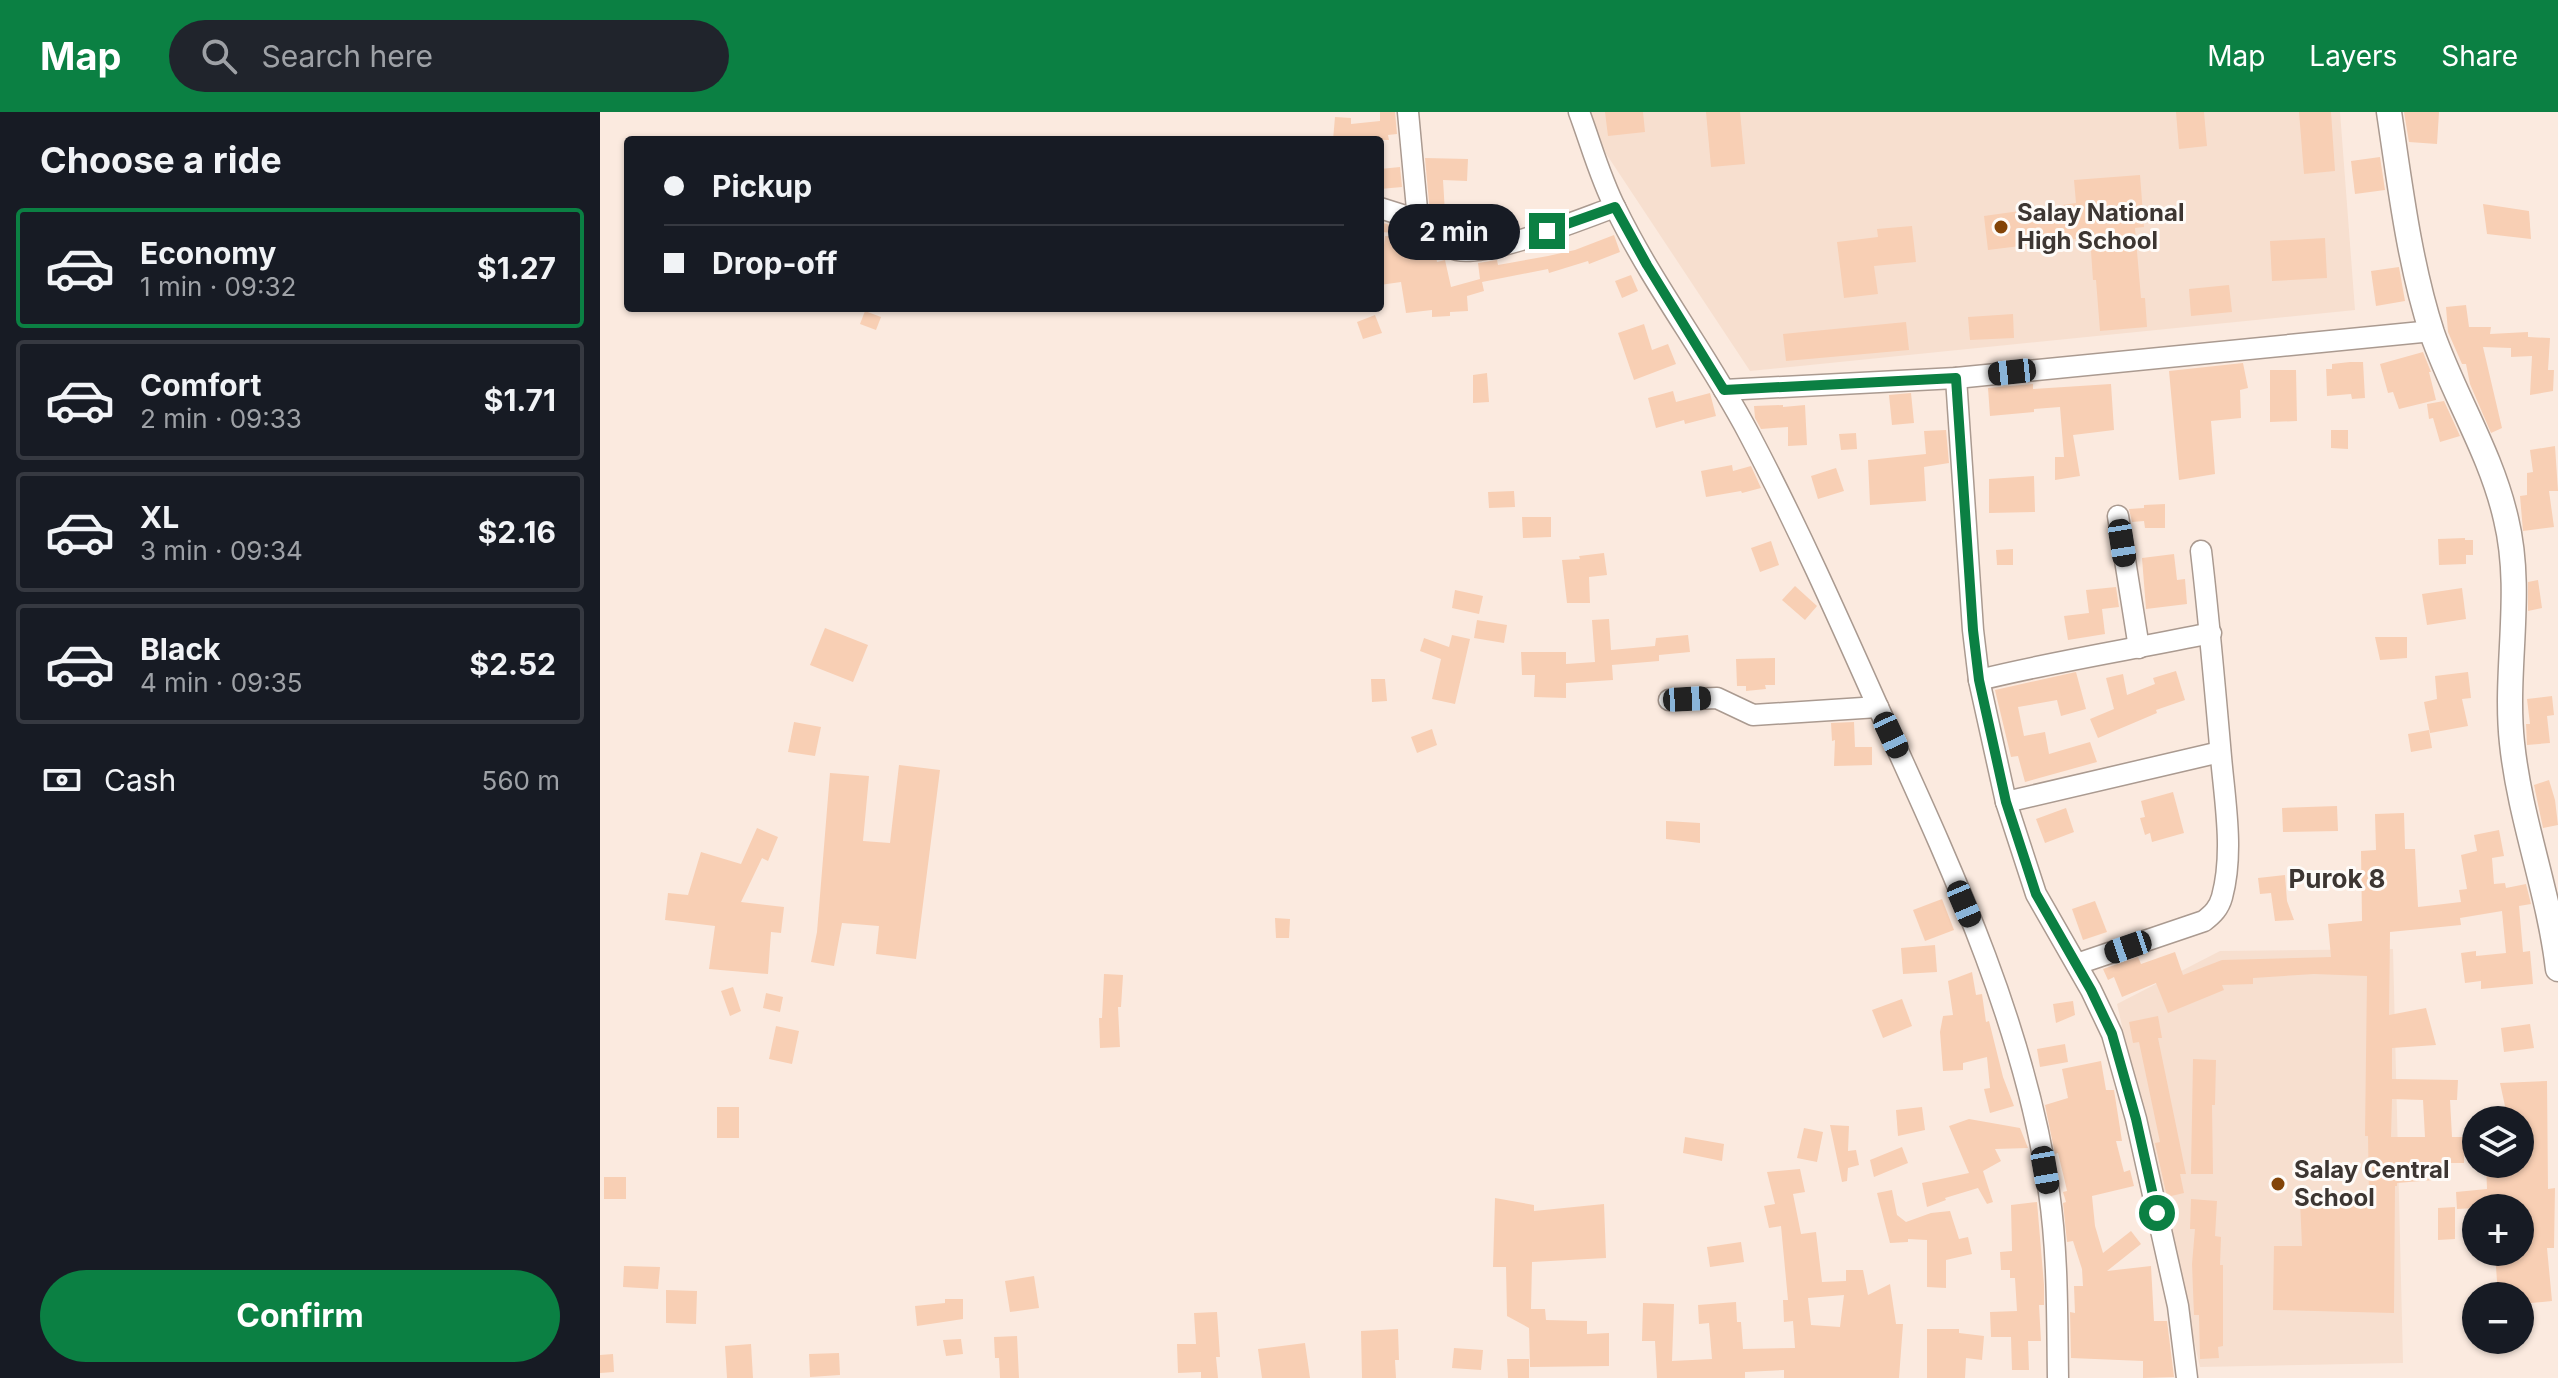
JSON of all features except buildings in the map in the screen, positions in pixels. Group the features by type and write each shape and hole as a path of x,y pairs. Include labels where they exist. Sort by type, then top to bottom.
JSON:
{"street":[{"path":"1408,112 1418,220 1435,241 1465,251 1522,239 1615,207"},
{"path":"1579,112 1615,207 1724,390 1816,567 1917,791 1982,947 2012,1031 2041,1147 2054,1242 2058,1378"},
{"path":"2389,112 2416,268 2432,331 2493,474 2509,532 2515,599 2512,740 2522,801 2547,897 2558,969"},
{"path":"1384,209 1418,220"},
{"path":"1724,390 1956,378 2432,331"},
{"path":"1956,378 1979,680 2006,802 2036,894 2077,964 2112,1034 2122,1065 2178,1306 2187,1378"},
{"path":"2118,516 2139,648"},
{"path":"2077,964 2204,921 2218,908 2222,896 2227,843 2211,633 2201,551"},
{"path":"1979,680 2040,665 2211,633"},
{"path":"1669,700 1717,698 1753,715 1878,707"},
{"path":"2006,802 2220,752"}],"shaded area":[{"name":"Salay National High School","path":"1590,112 2340,112 2355,310 1750,371 1599,143"},
{"name":"Salay Central School","path":"2393,949 2403,1363 2200,1367 2117,1004 2220,951"}],"place":[{"name":"Salay National High School","path":"2001,227"},
{"name":"Salay Central School","path":"2278,1184"}],"district":[{"name":"Purok 8","path":"2337,879"}],"route":[{"path":"1547,231 1615,207 1724,390 1956,378 1973,630 1979,680 2006,802 2036,894 2077,964 2112,1034 2136,1119 2157,1213"}]}
